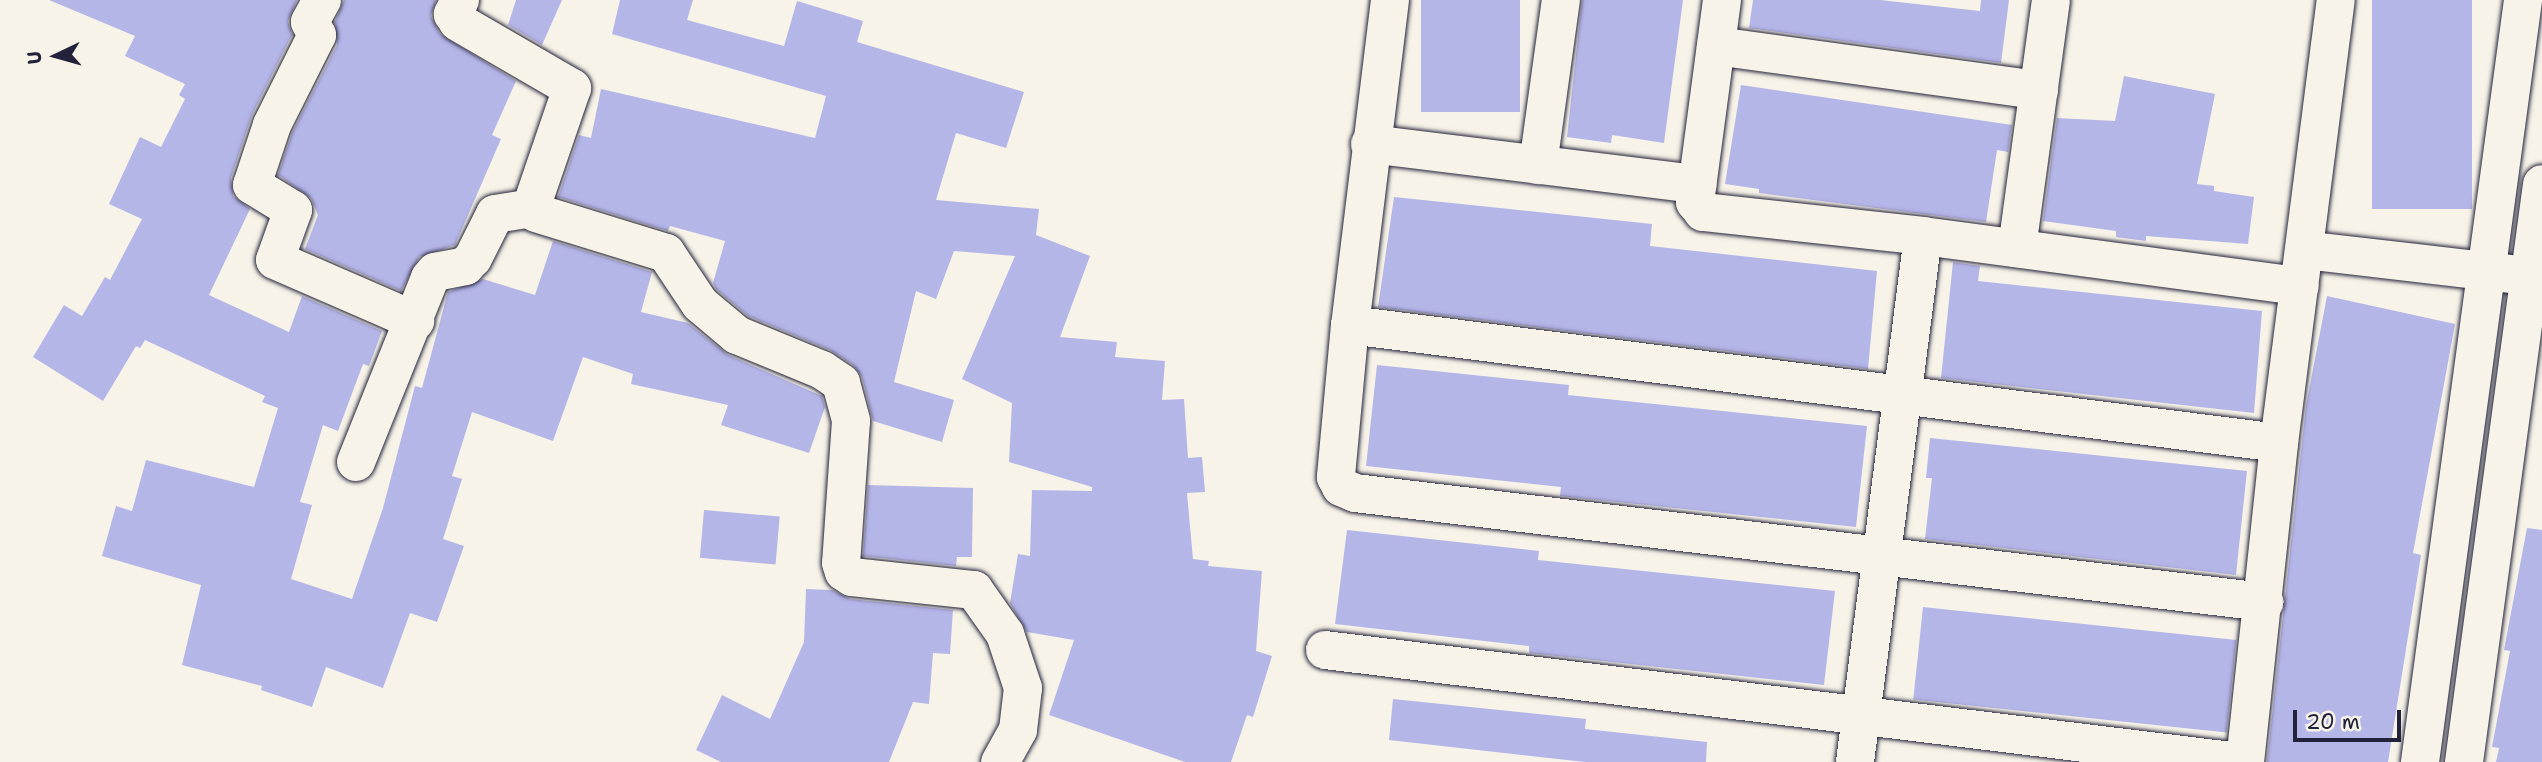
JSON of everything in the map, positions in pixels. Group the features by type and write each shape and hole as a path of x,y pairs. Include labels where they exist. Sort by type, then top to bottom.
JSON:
{"street":[{"path":"322,0 310,23 317,35 272,125 252,185 293,210 275,260 415,321"},
{"path":"1391,0 1370,144 1350,325 1336,477 1341,487 1355,493 2264,601"},
{"path":"1538,165 1561,0"},
{"path":"1722,0 1698,184 1697,207 1710,215 2017,248 2302,268 2486,271 2536,277"},
{"path":"2017,248 2051,0"},
{"path":"1325,650 2242,762 2264,601 2279,443 2336,0"},
{"path":"2420,762 2523,0"},
{"path":"448,5 458,22 572,88 533,208"},
{"path":"1716,46 2039,90"},
{"path":"1370,144 1698,184"},
{"path":"2464,762 2536,277 2542,184"},
{"path":"356,462 435,272 457,269 473,258 489,219 503,211 533,208"},
{"path":"533,208 542,217 666,253 700,304 737,335 822,370 841,383 851,421 841,563 844,572 852,577 974,590 1005,634 1023,688 1018,730 1000,762"},
{"path":"1855,762 1923,236"},
{"path":"1350,325 2279,443"}],"building":[{"path":"49,0 297,0 288,21 292,35 252,115 231,178 233,196 250,209 209,295 289,332 302,296 382,331 369,366 363,364 338,431 323,425 300,502 312,505 291,579 352,599 383,508 415,386 422,388 448,292 483,279 535,295 553,241 652,272 641,312 688,323 728,355 822,396 825,407 809,453 721,425 728,405 631,384 633,374 583,357 553,441 472,412 452,476 462,479 443,539 464,546 437,622 410,613 383,688 326,667 312,707 261,690 262,686 182,665 201,585 102,556 116,506 132,511 146,460 254,487 278,408 262,402 265,396 145,340 140,348 136,346 103,401 33,357 64,305 82,316 105,277 110,280 142,219 109,204 140,137 161,147 185,99 179,95 185,84 125,56 135,36"},
{"path":"344,0 436,0 431,16 440,34 516,81 492,135 501,139 455,245 419,257 401,291 305,249 318,215 311,198 278,175 292,133 337,45 335,22"},
{"path":"516,0 562,0 542,45 508,25"},
{"path":"620,0 693,0 687,20 784,46 797,1 863,21 857,42 1024,92 1006,148 956,133 936,200 1039,209 1036,235 1090,256 1060,337 1117,342 1115,357 1165,361 1162,400 1184,399 1188,458 1202,457 1205,492 1187,493 1193,559 1209,561 1208,566 1262,571 1256,651 1272,656 1253,717 1247,715 1231,762 1185,762 1049,715 1074,640 1027,632 1010,603 1018,554 1030,556 1032,490 1092,491 1092,487 1009,462 1012,403 962,379 1015,256 954,251 936,299 916,291 894,382 954,400 942,442 873,421 862,377 853,365 830,350 748,316 716,289 713,283 725,241 670,226 668,231 558,197 579,135 591,138 601,89 815,138 826,96 612,34"},
{"path":"1421,0 1520,0 1520,112 1421,112"},
{"path":"1582,0 1683,0 1664,143 1612,135 1611,143 1567,137"},
{"path":"1753,0 1880,0 1980,11 1981,0 2009,0 2001,63 1749,28"},
{"path":"2372,0 2472,0 2472,209 2372,209"},
{"path":"2124,76 2215,94 2197,184 2214,186 2214,191 2254,197 2248,244 2146,236 2146,241 2116,237 2116,231 2043,221 2057,118 2115,121"},
{"path":"1741,85 2012,125 2008,152 1997,150 1986,222 1759,193 1759,189 1725,184"},
{"path":"1394,197 1652,224 1650,246 1877,271 1868,369 1378,307"},
{"path":"1953,262 1980,266 1978,281 2262,311 2254,413 1941,378"},
{"path":"2327,296 2455,324 2413,553 2421,555 2388,762 2267,762 2306,406"},
{"path":"1377,365 1569,385 1568,395 1867,426 1856,527 1560,496 1561,487 1366,466"},
{"path":"1930,438 2247,471 2236,575 1925,539 1932,478 1926,478"},
{"path":"868,485 973,488 972,557 957,557 956,566 863,556"},
{"path":"704,510 780,517 776,564 700,558"},
{"path":"2527,528 2542,530 2542,762 2496,762 2499,748 2492,747 2510,651 2504,650"},
{"path":"1347,530 1539,551 1538,560 1835,591 1824,685 1529,653 1529,646 1335,624"},
{"path":"806,589 832,590 850,599 953,610 950,654 933,653 929,704 913,702 889,762 721,762 696,750 722,695 770,719 804,642"},
{"path":"1923,607 2236,640 2227,732 1913,699"},
{"path":"1393,699 1586,719 1585,729 1707,742 1706,762 1585,762 1389,740"}]}
